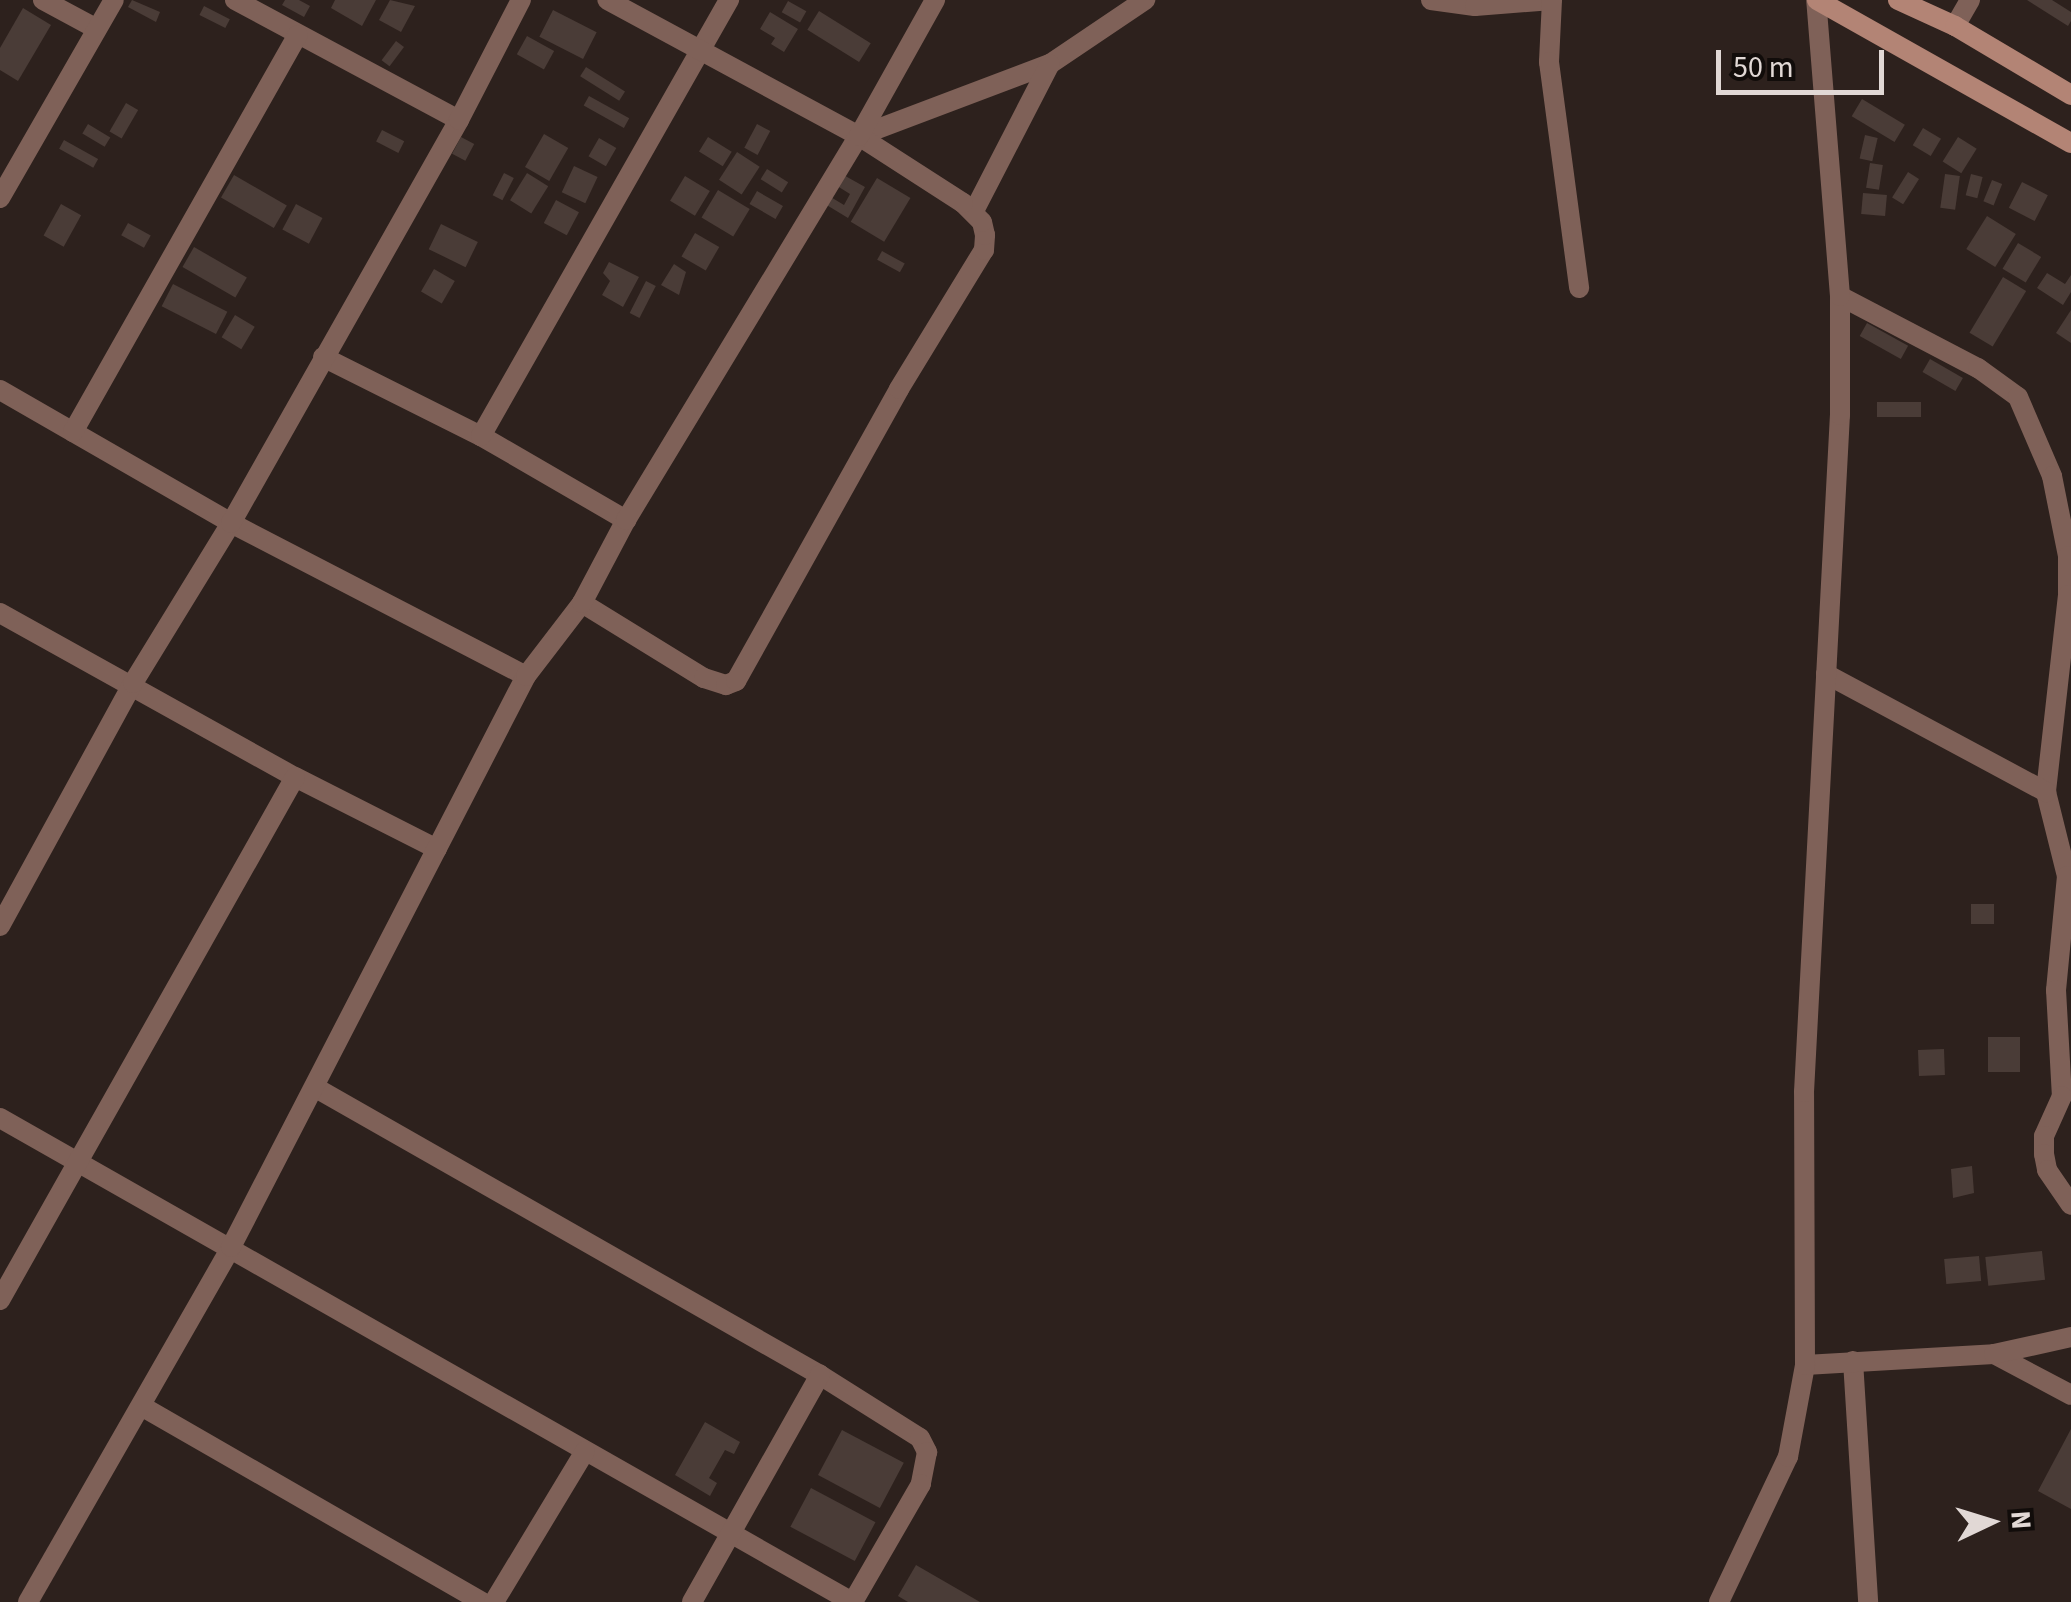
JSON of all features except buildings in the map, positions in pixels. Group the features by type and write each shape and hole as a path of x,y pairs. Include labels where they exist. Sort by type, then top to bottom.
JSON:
{"main road":[{"path":"1817,0 2071,143"},
{"path":"1898,0 1955,26 2071,95"}],"street":[{"path":"44,0 97,29"},
{"path":"0,198 6,173 114,0"},
{"path":"235,0 459,120"},
{"path":"0,926 133,683 230,523 459,120 522,0"},
{"path":"582,603 704,678 726,684 736,680 899,389 984,250 982,222 974,211 860,136 606,0"},
{"path":"481,436 729,0"},
{"path":"28,1602 142,1407 316,1088 526,676 582,603 626,520 860,136 934,0"},
{"path":"860,136 1050,64 1145,0"},
{"path":"1431,0 1475,6 1552,0 1549,62 1579,288"},
{"path":"1720,1602 1788,1457 1805,1365 1804,1092 1840,415 1840,296 1817,0"},
{"path":"1955,26 1970,0"},
{"path":"73,432 298,35"},
{"path":"974,211 1050,64"},
{"path":"1840,296 1978,368 2018,397 2052,476 2068,556 2069,617 2046,792 2067,876 2068,911 2056,990 2066,1048 2062,1096 2044,1136 2044,1154 2047,1170 2071,1205"},
{"path":"323,357 481,436 626,520"},
{"path":"0,390 230,523 526,676"},
{"path":"0,612 133,683 294,777 437,850"},
{"path":"1826,674 2046,792"},
{"path":"0,1300 294,777"},
{"path":"0,1118 853,1602 921,1484 927,1452 920,1438 820,1375 316,1088"},
{"path":"1805,1365 1994,1354 2071,1337"},
{"path":"1994,1354 2071,1395"},
{"path":"1853,1360 1867,1594 1884,1602"},
{"path":"692,1602 820,1375"},
{"path":"142,1407 482,1602"},
{"path":"494,1602 585,1452"}]}
